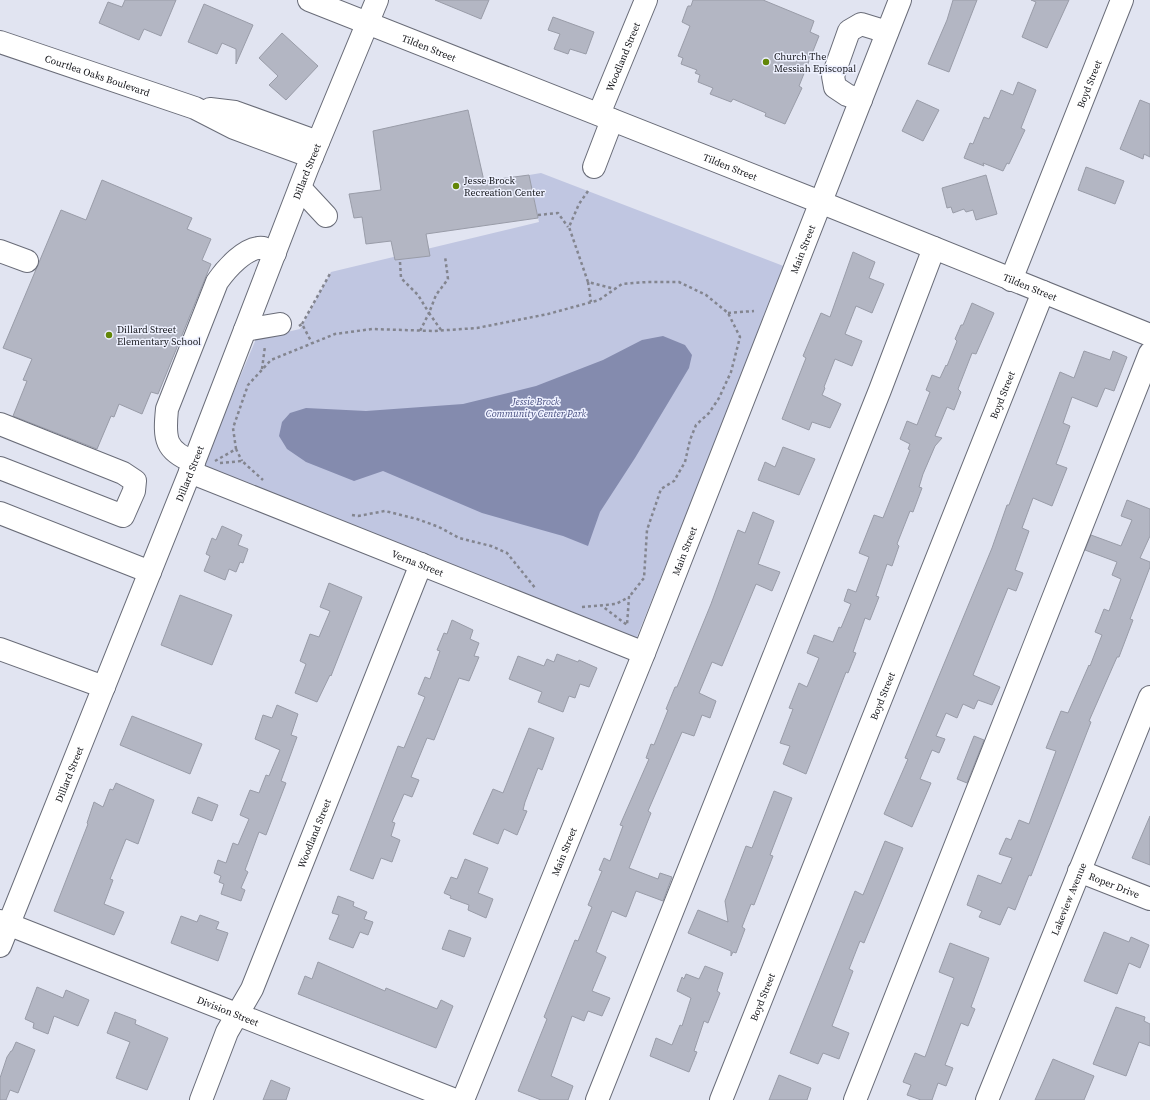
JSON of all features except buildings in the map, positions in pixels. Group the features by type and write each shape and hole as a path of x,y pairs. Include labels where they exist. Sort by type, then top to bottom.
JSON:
{"street":[{"name":"Tilden Street","path":"309,0 820,202 1150,335"},
{"name":"Dillard Street","path":"0,946 4,923 104,687 150,572 202,466 245,330 315,150 377,0"},
{"name":"Woodland Street","path":"594,167 606,117 646,0"},
{"name":"Main Street","path":"463,1100 644,653 900,0"},
{"name":"Boyd Street","path":"1011,280 1122,0"},
{"path":"860,100 847,95 835,86 833,76 849,31 861,24 887,32"},
{"name":"Courtlea Oaks Boulevard","path":"0,42 194,108 235,112 315,150"},
{"path":"300,188 326,216"},
{"name":"Verna Street","path":"275,253 262,248 244,254 227,268 217,282 167,409 165,429 169,444 178,456 421,564 644,653"},
{"path":"597,1100 880,390 934,248"},
{"path":"0,251 27,261"},
{"name":"Boyd Street","path":"721,1100 1043,292"},
{"path":"245,330 280,324"},
{"path":"854,1100 1150,353"},
{"path":"0,424 123,473 135,481 134,491 123,516 0,468"},
{"path":"0,513 150,572"},
{"name":"Woodland Street","path":"201,1100 227,1032 252,989 421,564"},
{"path":"0,649 104,687"},
{"name":"Lakeview Avenue","path":"987,1100 1150,697"},
{"name":"Roper Drive","path":"1079,871 1150,900"},
{"name":"Division Street","path":"4,923 455,1100"}],"path":[{"path":"569,227 579,204 588,191"},
{"path":"538,215 558,213 569,227 588,282 591,302"},
{"path":"420,331 436,295 448,279 445,256"},
{"path":"400,262 401,278 418,295 441,331"},
{"path":"302,324 331,272"},
{"path":"588,282 616,289"},
{"path":"265,482 242,460 236,449 234,428 248,385 272,360 335,334 372,329 441,331 478,328 548,314 599,300 622,284 679,282 706,295 728,313 740,337 731,372 719,398 709,413 696,425 690,440 685,462 674,481 662,489 647,530 644,578 629,597 616,604 589,607 575,606"},
{"path":"728,313 754,311"},
{"path":"202,466 236,449"},
{"path":"202,466 242,460"},
{"path":"346,514 358,516 385,511 417,519 439,527 459,538 491,546 507,553 538,592"},
{"path":"602,606 627,624 629,597"}],"green space":[{"name":"Jessie Brock Community Center Park","path":"541,173 786,267 636,639 202,467 256,339 300,329 331,272 539,222 529,175"}],"shaded area":[{"path":"663,336 685,345 692,355 689,368 635,458 600,512 588,546 563,536 482,513 383,471 354,481 306,462 287,449 279,436 282,422 290,413 306,408 366,411 463,404 536,386 603,360 642,340"}],"place":[{"name":"Church The Messiah Episcopal","path":"766,62"},
{"name":"Jesse Brock Recreation Center","path":"456,186"},
{"name":"Dillard Street Elementary School","path":"109,335"}]}
